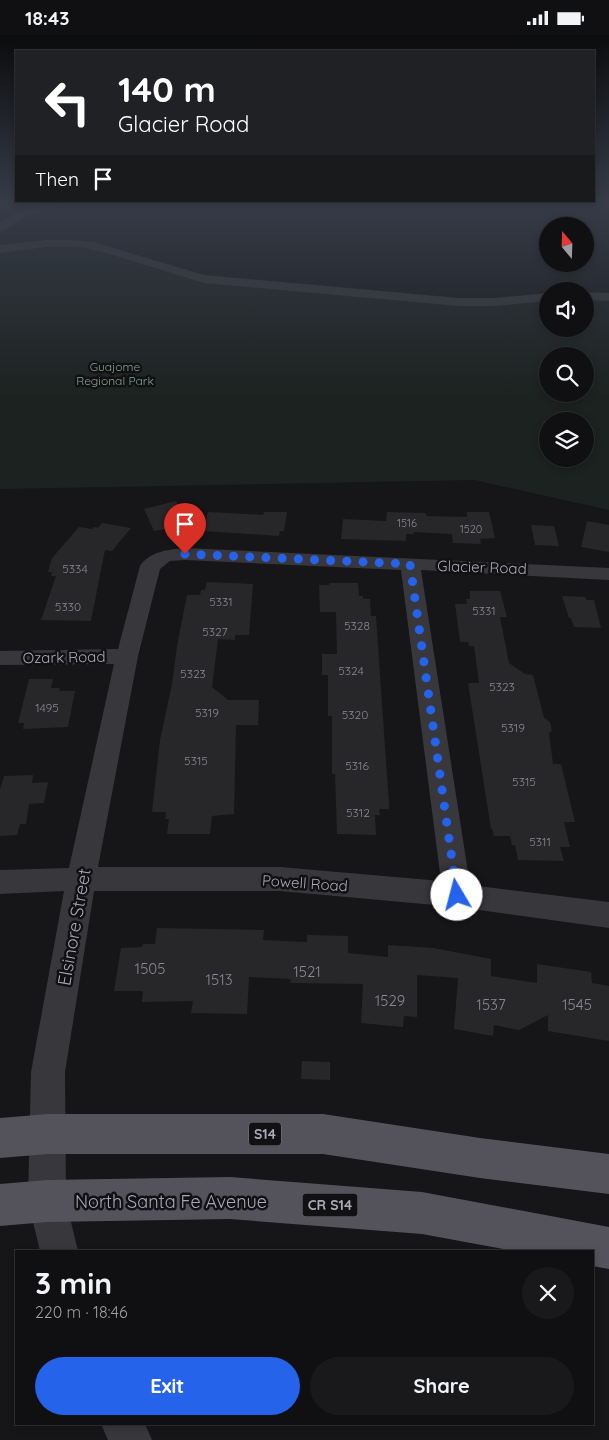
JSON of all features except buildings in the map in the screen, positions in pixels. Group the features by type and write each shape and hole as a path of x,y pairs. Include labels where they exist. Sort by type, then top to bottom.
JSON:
{"main road":[{"name":"S14","path":"0,1137 48,1134 323,1134 480,1158 609,1174"},
{"name":"North Santa Fe Avenue","path":"0,1205 47,1201 230,1198 422,1213 609,1248"}],"street":[{"path":"166,270 204,279 459,302 494,302 539,298"},
{"path":"594,296 609,297"},
{"name":"Glacier Road","path":"127,656 150,566 165,556 185,554 597,571 609,574"},
{"path":"410,564 457,895"},
{"name":"Ozark Road","path":"0,657 127,656"},
{"name":"Elsinore Street","path":"59,1250 47,1201 48,1072 81,879 127,656"},
{"name":"Powell Road","path":"0,882 81,879 280,879 457,895 609,915"},
{"path":"123,1425 130,1440"}],"green space":[{"name":"Guajome Regional Park","path":"0,270 165,270 180,274 458,302 539,297 539,337 594,337 594,296 609,297 609,510 474,480 0,489"}],"route":[{"path":"185,554 410,564 457,895"}]}
